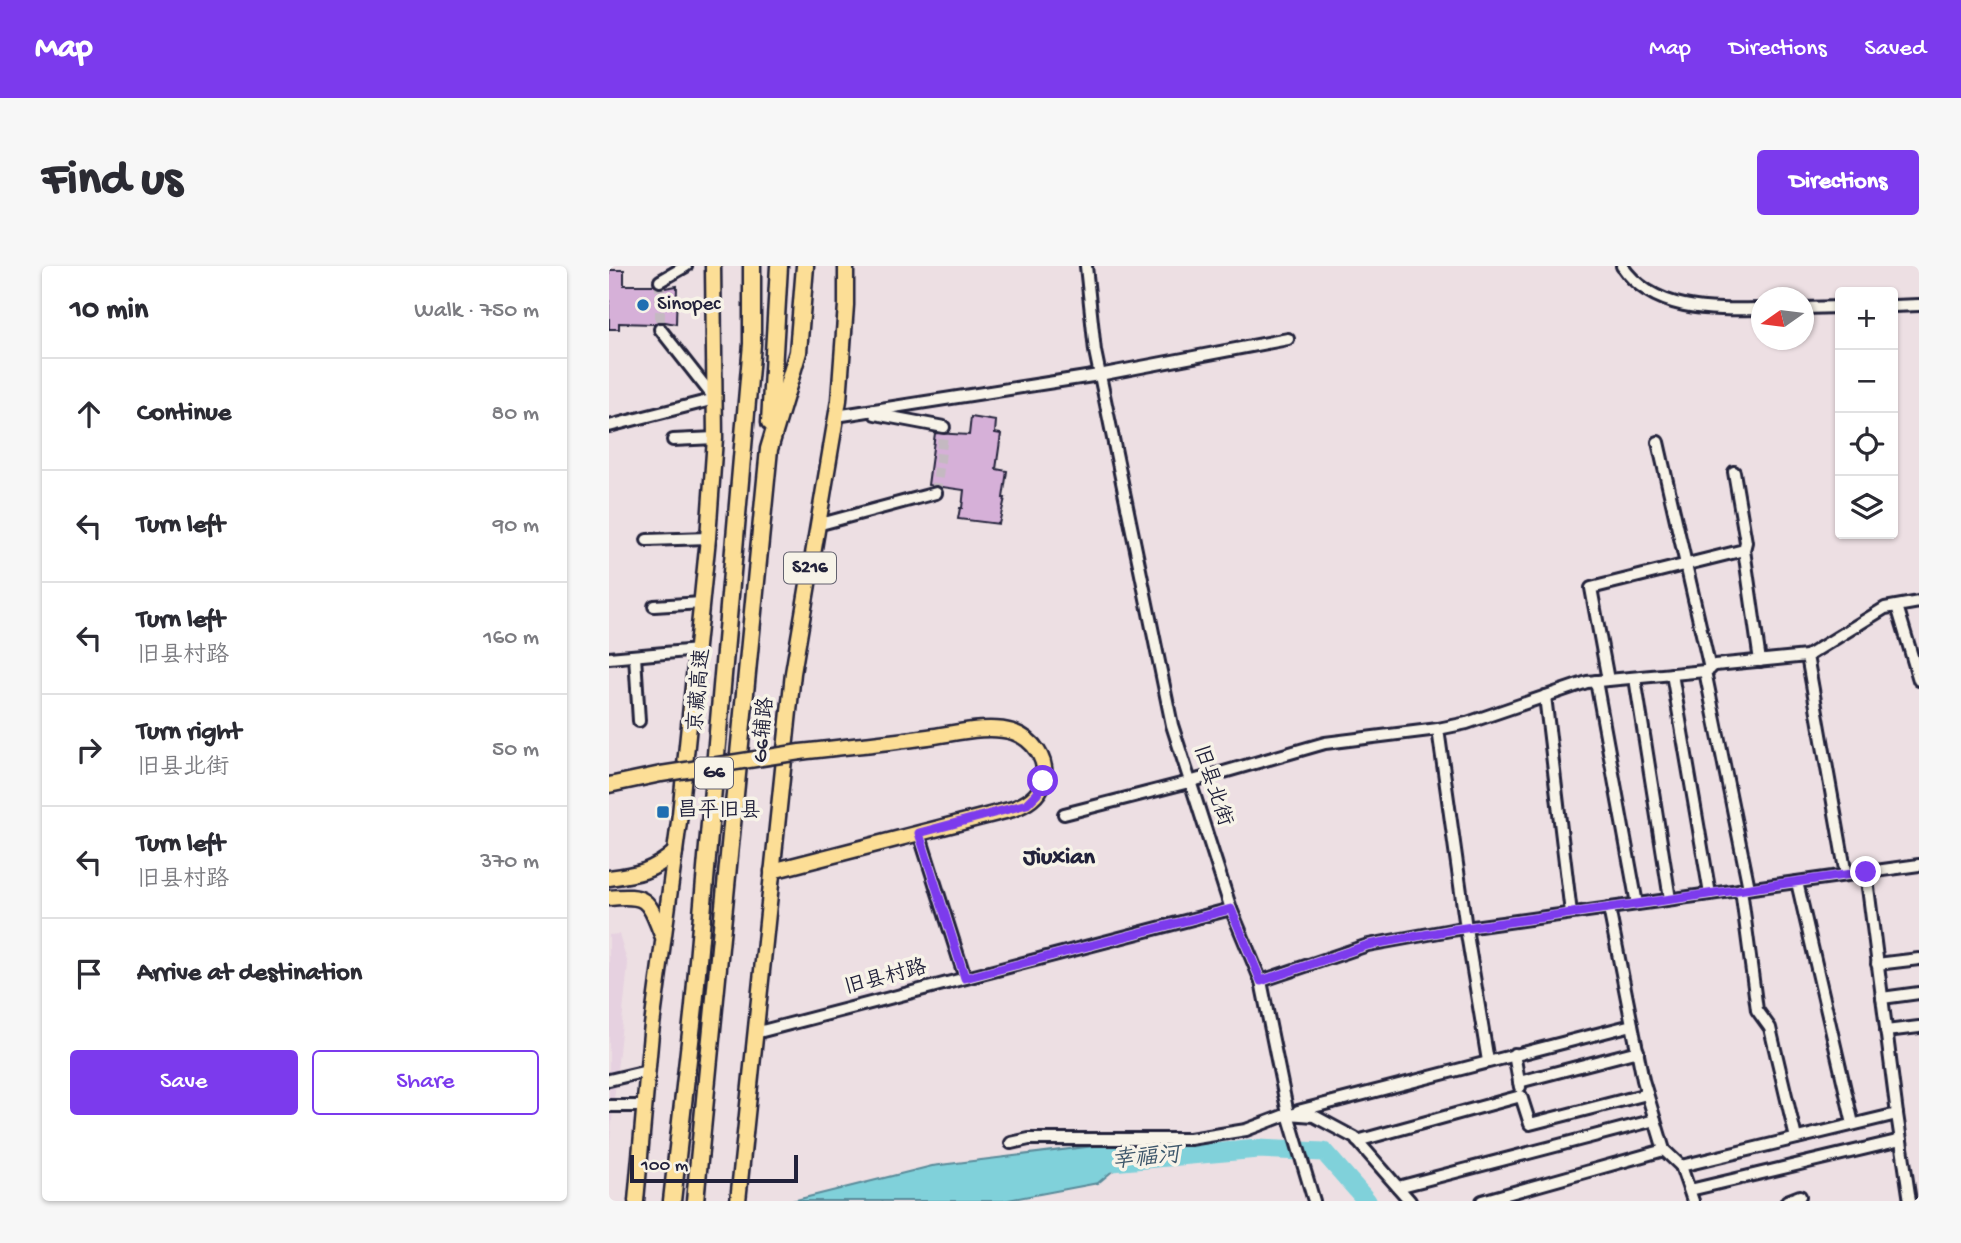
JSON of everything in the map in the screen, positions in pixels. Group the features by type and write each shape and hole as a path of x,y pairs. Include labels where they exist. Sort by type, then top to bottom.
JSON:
{"highway":[{"name":"京藏高速","path":"672,1201 694,1006 752,344 752,266"},
{"path":"696,1200 769,449 779,266"},
{"path":"769,449 798,352 805,266"}],"main road":[{"path":"636,1201 647,1071 675,852 708,538 716,399 713,266"},
{"name":"G6辅路","path":"738,1194 793,673 836,416 846,305 846,266"},
{"path":"609,785 800,752 994,730 1010,731 1025,737 1037,748 1043,763 1043,781 1037,794 1027,804 772,871"},
{"path":"609,878 641,874 653,869 675,852"},
{"path":"609,898 634,895 641,898 653,913 663,937"}],"street":[{"path":"660,281 686,266"},
{"name":"旧县北街","path":"1086,266 1095,351 1172,725 1231,909 1261,981 1288,1114 1314,1201"},
{"path":"1622,266 1630,278 1668,302 1704,309 1751,309"},
{"path":"1898,306 1919,305"},
{"path":"1814,308 1835,307"},
{"path":"609,426 716,399 660,329"},
{"path":"836,416 1100,375 1288,339"},
{"path":"867,412 944,428"},
{"path":"673,440 715,438"},
{"path":"1658,442 1707,670 1745,889 1757,1010 1770,1028 1796,1138"},
{"path":"1734,472 1746,542 1744,550 1760,661"},
{"path":"817,525 936,493"},
{"path":"647,540 708,538"},
{"path":"1637,904 1602,681 1591,587 1685,562 1744,550"},
{"path":"1064,814 1325,743 1467,723 1545,696 1602,681 1707,670 1715,665 1807,656 1885,608 1919,602"},
{"path":"654,606 702,603"},
{"path":"1897,606 1919,680"},
{"path":"609,658 698,650"},
{"path":"635,656 639,721"},
{"path":"1807,656 1846,875"},
{"path":"1672,674 1710,894"},
{"path":"1635,678 1670,899"},
{"path":"1545,696 1571,913"},
{"path":"1438,729 1488,1061"},
{"path":"919,833 965,978"},
{"path":"1261,981 1368,945 1466,928 1919,864"},
{"path":"1866,872 1910,1201"},
{"path":"1797,882 1853,1124"},
{"path":"1609,908 1647,1094 1664,1150 1681,1166 1692,1196 1901,1140"},
{"name":"旧县村路","path":"755,1033 1231,909"},
{"path":"1877,964 1919,959"},
{"path":"1882,998 1919,993"},
{"path":"1011,1143 1029,1139 1190,1139 1215,1136 1246,1130 1288,1114 1632,1024"},
{"path":"1886,1031 1919,1027"},
{"path":"1519,1082 1637,1051"},
{"path":"1514,1054 1521,1096 1530,1124 1647,1094"},
{"path":"609,1080 647,1071"},
{"path":"1357,1141 1521,1096"},
{"path":"609,1106 645,1106"},
{"path":"1288,1114 1314,1116 1357,1141 1410,1201"},
{"path":"1681,1166 1897,1114"},
{"path":"1398,1187 1655,1120"},
{"path":"1482,1201 1664,1150"},
{"path":"1787,1201 1800,1196"}],"shaded area":[{"path":"619,934 628,964 609,1149 609,935"}],"water":[{"path":"1151,1139 1098,1183 1003,1201 792,1201 932,1166"}],"building":[{"name":"Sinopec","path":"609,270 624,270 624,285 654,285 659,289 677,286 676,324 660,321 654,324 619,323 619,329 609,329"},
{"path":"971,417 996,421 995,433 1001,434 996,469 1007,471 999,524 958,519 964,490 928,485 935,433 969,435"}],"waterway":[{"name":"幸福河","path":"1100,1163 1258,1149 1324,1152 1367,1201"}],"tunnel":[{"path":"660,281 660,329"},
{"path":"936,493 944,427"}],"place":[{"name":"Sinopec","path":"643,305"},
{"name":"昌平旧县","path":"663,812"}],"district":[{"name":"Jiuxian","path":"1059,858"}],"route":[{"path":"1043,781 1037,794 1027,804 919,833 965,978 1231,909 1261,981 1368,945 1451,930 1866,872"}]}
